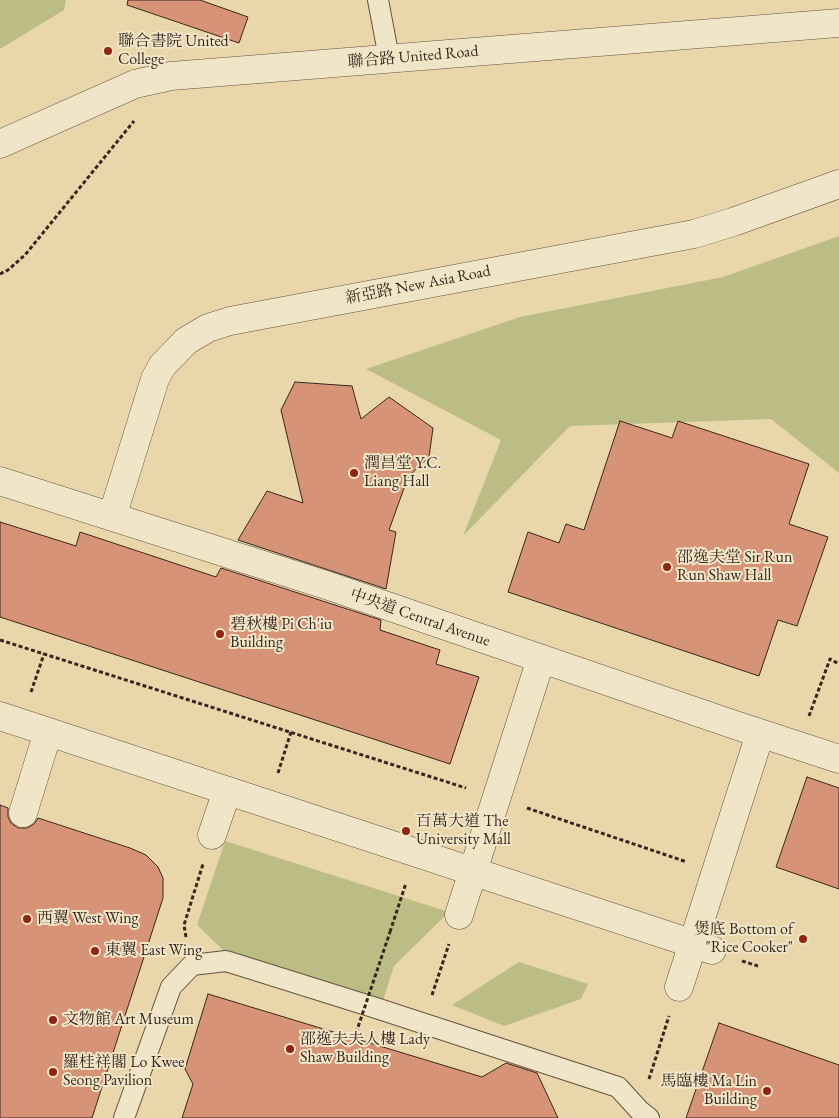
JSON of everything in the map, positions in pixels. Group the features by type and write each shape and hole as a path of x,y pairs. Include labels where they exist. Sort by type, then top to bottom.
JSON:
{"street":[{"name":"聯合路 United Road","path":"0,144 135,84 171,76 839,23"},
{"name":"新亞路 New Asia Road","path":"112,517 159,372 173,353 186,341 208,328 230,321 694,234 839,184"},
{"name":"中央道 Central Avenue","path":"0,481 326,585 760,734 839,759"},
{"path":"458,915 541,659"},
{"path":"11,720 702,947"},
{"path":"22,813 48,732"},
{"path":"679,987 702,947 716,871 760,734"},
{"path":"212,834 226,791"}],"lane":[{"path":"378,0 389,58"},
{"path":"124,1118 171,987 192,965 226,961 618,1087 644,1114"}],"path":[{"path":"0,274 8,270 24,255 171,76"},
{"path":"0,640 496,798 716,871"},
{"path":"11,720 44,654"},
{"path":"799,746 830,658 839,664"},
{"path":"268,805 291,732"},
{"path":"184,925 212,834"},
{"path":"354,1039 416,854"},
{"path":"431,998 458,915"},
{"path":"644,1114 679,987"}],"green space":[{"path":"0,0 66,0 64,10 0,49"},
{"path":"839,236 839,473 771,419 570,426 463,536 501,440 366,369 520,317 723,277"},
{"path":"225,841 449,912 394,966 383,1001 225,952 197,925"},
{"path":"519,962 588,984 581,999 504,1026 452,1005"}],"building":[{"path":"128,0 200,0 248,17 239,43 127,5"},
{"name":"潤昌堂 Y.C. Liang Hall","path":"295,382 352,386 361,419 389,397 433,428 429,457 408,477 389,530 396,532 386,589 238,540 267,491 303,503 281,410"},
{"name":"邵逸夫堂 Sir Run Run Shaw Hall","path":"620,421 672,438 678,421 809,464 789,524 828,537 797,626 778,620 759,676 508,592 528,532 559,543 566,524 584,530"},
{"name":"碧秋樓 Pi Ch'iu Building","path":"0,522 76,546 80,532 216,577 221,568 381,620 380,630 440,650 436,664 479,677 450,764 0,617"},
{"path":"807,777 839,788 839,889 776,867"},
{"path":"0,805 8,808 8,817 11,823 18,828 27,828 34,824 38,818 146,855 158,867 163,878 163,898 92,1118 0,1118"},
{"name":"邵逸夫夫人樓 Lady Shaw Building","path":"208,994 482,1077 506,1063 537,1073 558,1118 182,1118 193,1084 185,1069"},
{"name":"馬臨樓 Ma Lin Building","path":"719,1023 839,1065 839,1118 686,1118"}],"place":[{"name":"聯合書院 United College","path":"108,51"},
{"name":"潤昌堂 Y.C. Liang Hall","path":"354,473"},
{"name":"邵逸夫堂 Sir Run Run Shaw Hall","path":"667,567"},
{"name":"碧秋樓 Pi Ch'iu Building","path":"220,634"},
{"name":"百萬大道 The University Mall","path":"406,831"},
{"name":"西翼 West Wing","path":"27,919"},
{"name":"煲底 Bottom of \"Rice Cooker\"","path":"803,939"},
{"name":"東翼 East Wing","path":"95,951"},
{"name":"文物館 Art Museum","path":"53,1020"},
{"name":"邵逸夫夫人樓 Lady Shaw Building","path":"290,1049"},
{"name":"羅桂祥閣 Lo Kwee Seong Pavilion","path":"53,1072"},
{"name":"馬臨樓 Ma Lin Building","path":"767,1091"}]}
